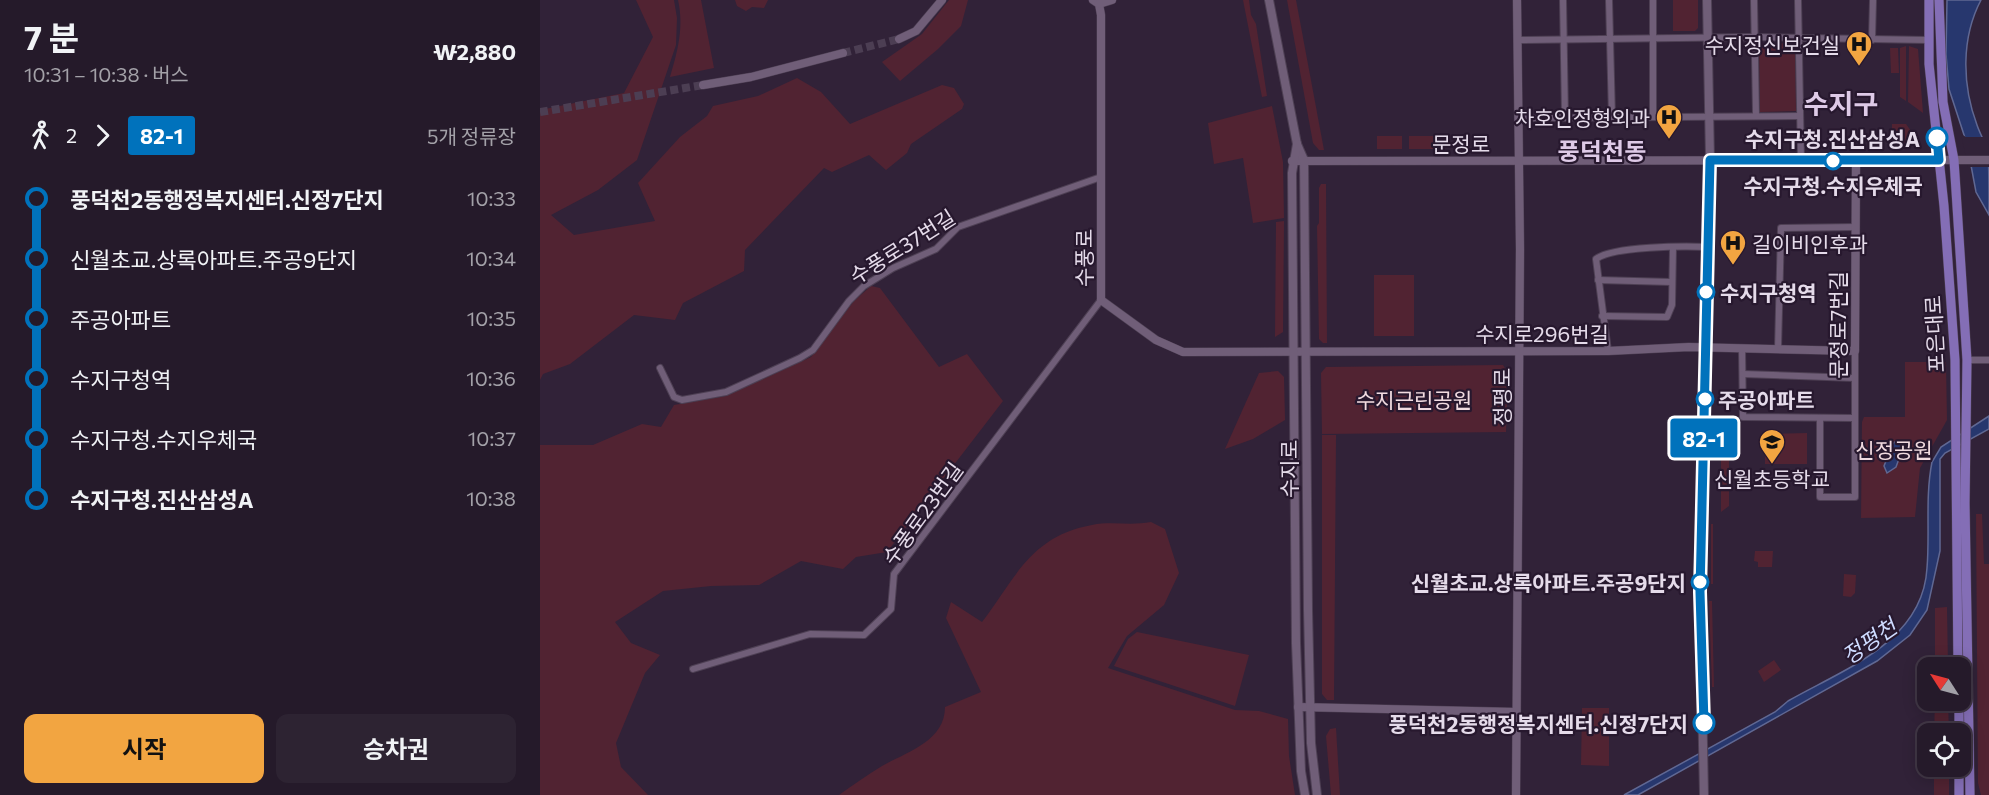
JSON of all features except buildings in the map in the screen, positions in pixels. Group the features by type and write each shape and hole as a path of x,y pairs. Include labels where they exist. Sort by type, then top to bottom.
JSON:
{"main road":[{"name":"수지로","path":"1269,0 1297,144 1304,160 1311,743 1317,795"},
{"path":"1704,795 1700,592 1710,160 1707,0"},
{"name":"포은대로","path":"1929,0 1928,40 1955,360 1954,456 1958,657"},
{"name":"포은대로","path":"1939,0 1943,102 1954,160 1967,360 1970,795"},
{"name":"수지로","path":"1297,144 1292,161 1292,351 1299,707 1305,795"},
{"path":"1959,777 1959,795"}],"street":[{"path":"899,39 916,31 942,0"},
{"path":"1096,2 1112,0"},
{"name":"정평로","path":"1516,795 1521,249 1517,0"},
{"path":"1563,0 1565,117"},
{"path":"1609,0 1612,117"},
{"path":"1653,0 1653,116"},
{"path":"1754,0 1756,115"},
{"path":"1798,0 1801,161"},
{"path":"1872,40 1873,0"},
{"name":"수풍로","path":"1096,2 1101,177 1101,300 1172,349 1203,353 1305,351"},
{"path":"1518,40 1707,37 1928,40"},
{"path":"703,85 760,75 843,53"},
{"path":"1519,118 1800,116"},
{"name":"문정로","path":"1292,161 1989,160"},
{"name":"문정로7번길","path":"1820,418 1820,497 1855,497 1856,161"},
{"name":"수풍로37번길","path":"660,368 674,397 682,400 726,392 813,350 849,301 864,286 893,268 936,249 958,227 1101,177"},
{"path":"1779,349 1781,228 1856,227"},
{"path":"1602,316 1667,317 1672,305 1673,247"},
{"path":"1608,351 1595,263 1598,257 1650,248 1707,247"},
{"path":"1598,280 1671,282"},
{"name":"수풍로23번길","path":"693,669 810,634 864,635 872,629 891,609 894,574 1101,300"},
{"name":"수지로296번길","path":"1305,351 1608,351 1706,347 1855,351"},
{"path":"1742,348 1743,417 1854,418"},
{"path":"1967,360 1989,360"},
{"path":"1743,374 1855,378"},
{"path":"1299,707 1516,712"}],"green space":[{"path":"636,0 674,0 677,18 676,45 637,160 598,190 551,215 574,235 655,221 638,183 680,137 707,116 713,106 758,96 797,78 821,92 850,124 942,85 954,88 964,104 962,109 911,144 907,153 886,170 869,155 832,172 824,168 745,250 744,271 683,303 675,320 634,315 570,364 543,374 540,380 540,110 624,93 653,37"},
{"path":"678,0 701,0 714,68 670,77 679,38"},
{"path":"735,0 768,0 764,8 752,7 746,11 737,6"},
{"path":"949,0 968,0 961,26 900,81 882,62 922,34"},
{"path":"1243,0 1249,0 1251,15 1256,24 1267,96 1262,97"},
{"path":"1287,0 1296,0 1324,150 1319,150 1313,143"},
{"path":"1673,0 1698,0 1698,28 1695,31 1673,31"},
{"path":"1795,43 1796,111 1760,112 1759,44"},
{"path":"1906,46 1906,101 1900,97 1900,48"},
{"path":"1909,46 1918,49 1923,113 1908,102"},
{"path":"1890,48 1898,48 1899,73 1891,73"},
{"path":"1272,106 1283,162 1284,218 1253,223 1243,158 1214,164 1208,123"},
{"path":"1892,124 1906,124 1916,138 1916,143 1892,143"},
{"path":"1377,136 1402,136 1402,149 1377,149"},
{"path":"1409,136 1434,136 1434,149 1409,149"},
{"path":"1321,184 1326,184 1327,343 1319,339 1317,226"},
{"path":"1284,221 1283,332 1275,337 1276,222"},
{"path":"1374,275 1414,275 1414,336 1374,336"},
{"path":"871,286 880,288 939,367 967,354 1003,401 887,552 856,557 843,569 801,561 759,585 711,586 663,591 615,622 631,643 660,655 645,673 616,743 621,767 648,795 540,795 540,445 593,445 642,424 661,427 674,405 726,396 811,357 854,301"},
{"name":"신정공원","path":"1905,362 1946,362 1947,420 1920,468 1915,517 1861,518 1862,422 1864,417 1905,417"},
{"name":"수지근린공원","path":"1503,365 1508,373 1506,432 1322,434 1321,373 1326,367"},
{"path":"1278,371 1284,377 1285,420 1253,439 1225,449 1259,373"},
{"path":"1729,422 1729,506 1721,512 1721,423"},
{"path":"1807,433 1807,464 1765,464 1765,434"},
{"path":"1322,435 1336,435 1334,700 1327,700 1322,694"},
{"path":"1976,514 1982,514 1984,564 1989,564 1989,795 1981,795 1978,783"},
{"path":"1151,522 1165,529 1179,573 1164,605 1127,636 1108,668 1235,710 1259,711 1288,719 1289,756 1295,795 839,795 876,769 913,750 932,737 939,729 945,707 981,692 946,618 951,602 982,622 1027,561 1054,538 1071,530 1092,525"},
{"path":"1711,524 1713,524 1713,584 1711,584"},
{"path":"1755,551 1773,551 1772,567 1758,567 1758,562 1754,561"},
{"path":"1844,574 1856,575 1855,593 1851,597 1843,596"},
{"path":"1709,601 1712,601 1714,687 1712,687"},
{"path":"1947,607 1948,657 1935,657 1935,608"},
{"path":"1137,632 1249,655 1235,706 1114,666 1128,639"},
{"path":"1774,660 1781,670 1764,682 1758,671"},
{"path":"1582,708 1609,708 1609,766 1581,765"},
{"path":"1935,711 1948,711 1949,723 1934,723"},
{"path":"1336,728 1340,795 1331,795 1326,736 1330,729"},
{"path":"1934,777 1949,777 1949,795 1934,795"}],"water":[{"path":"1947,0 1981,0 1970,30 1966,78 1972,110 1988,151 1989,215 1976,192 1967,144 1949,89 1946,54"},
{"name":"정평천","path":"1989,416 1989,429 1945,453 1940,459 1940,551 1927,610 1910,635 1877,661 1638,795 1624,795 1775,712 1788,701 1856,664 1896,634 1911,616 1922,594 1928,555 1929,488 1932,462 1941,447"},
{"path":"1896,441 1902,441 1904,445 1896,467 1887,473 1884,466 1888,448"}],"pier":[{"path":"1961,134 1966,137 1985,137 1989,145 1989,167 1968,167"}],"tunnel":[{"path":"843,53 899,39"},
{"path":"540,112 703,85"}],"bus line":[{"name":"82-1","path":"1704,723 1700,592 1710,160 1775,162 1939,160 1937,138"}],"place":[{"name":"수지정신보건실","path":"1859,67"},
{"name":"수지구청.진산삼성A","path":"1937,138"},
{"name":"차호인정형외과","path":"1669,140"},
{"name":"수지구청.수지우체국","path":"1833,161"},
{"name":"길이비인후과","path":"1733,266"},
{"name":"수지구청역","path":"1706,292"},
{"name":"주공아파트","path":"1705,399"},
{"name":"신월초등학교","path":"1772,465"},
{"name":"신월초교.상록아파트.주공9단지","path":"1700,582"},
{"name":"풍덕천2동행정복지센터.신정7단지","path":"1704,723"}],"district":[{"name":"수지구","path":"1841,103"},
{"name":"풍덕천동","path":"1602,150"}]}
